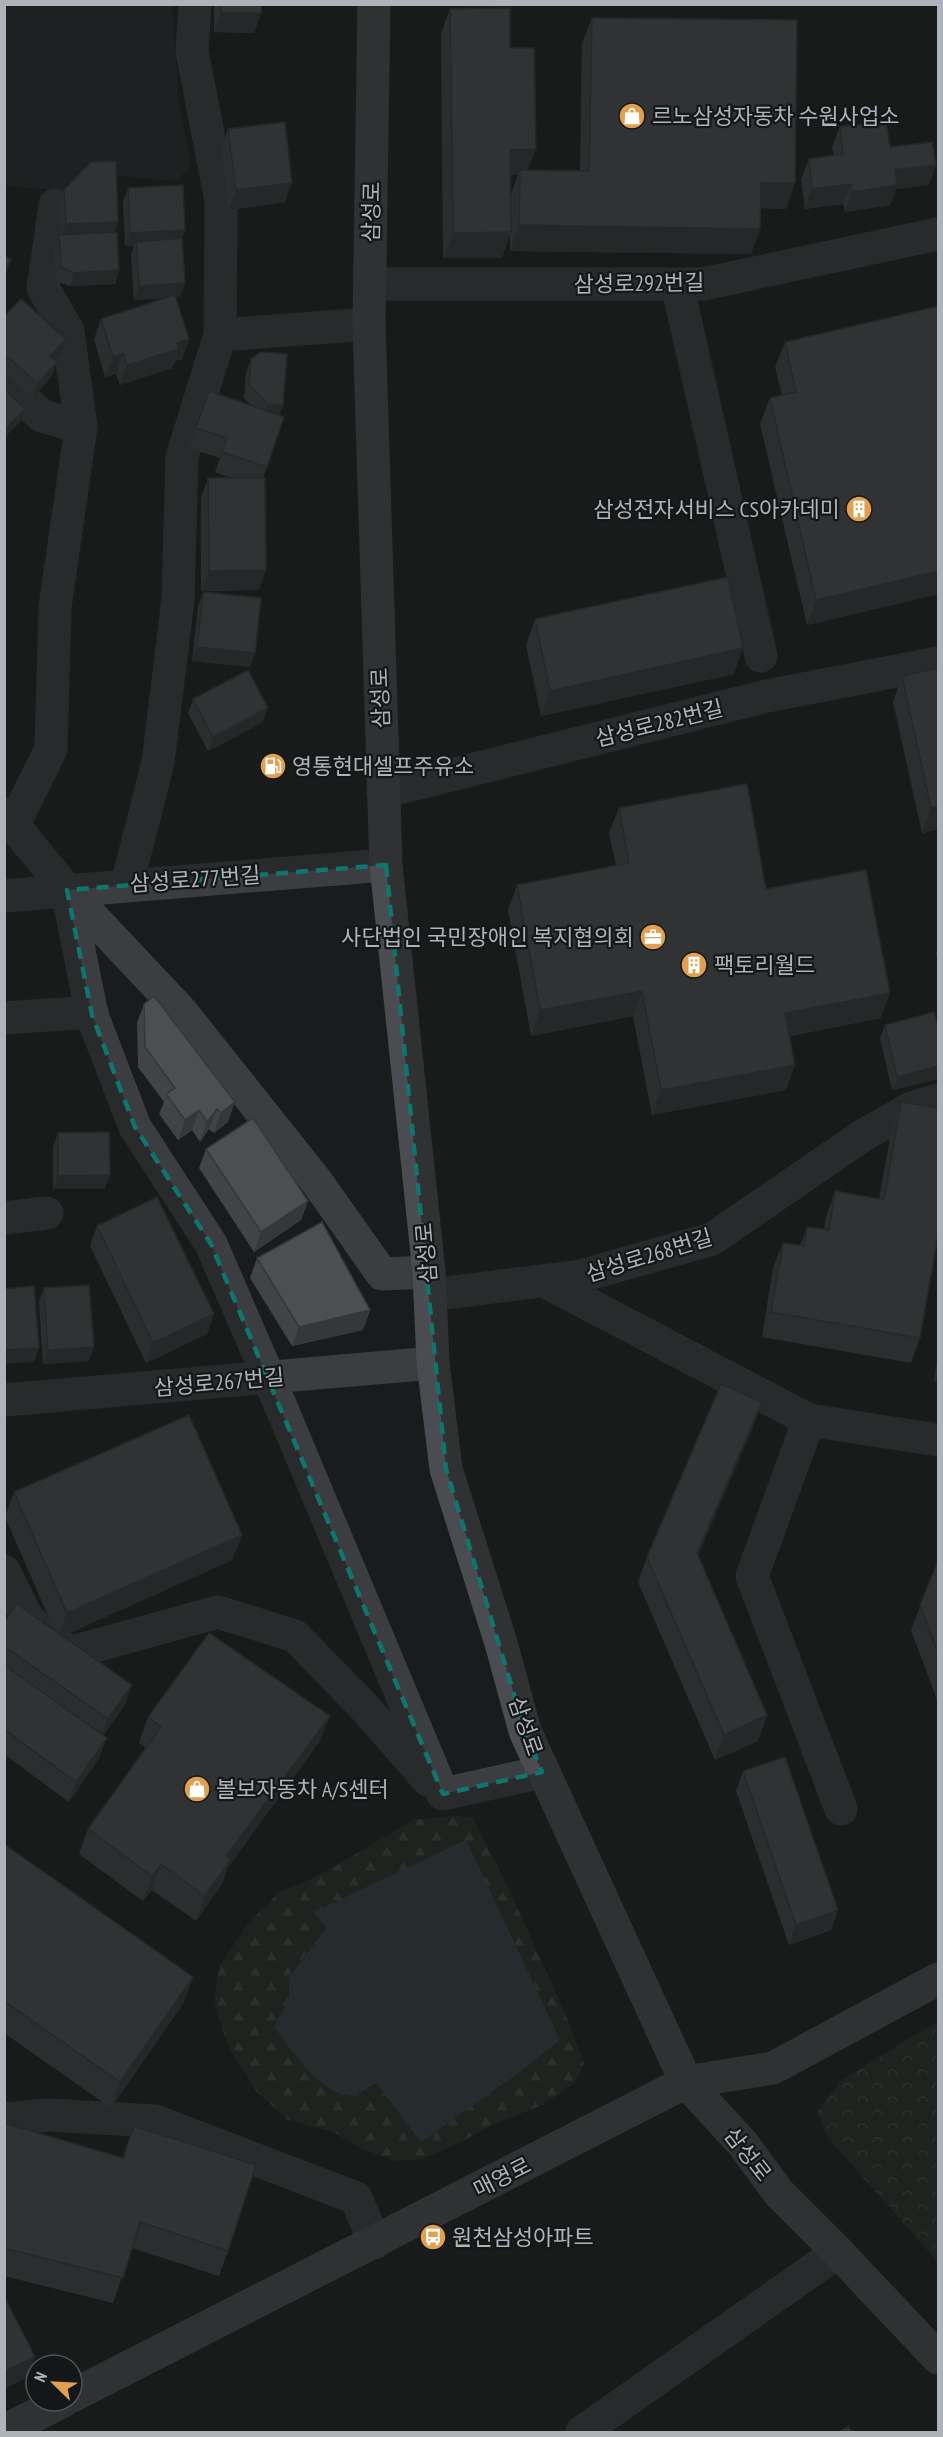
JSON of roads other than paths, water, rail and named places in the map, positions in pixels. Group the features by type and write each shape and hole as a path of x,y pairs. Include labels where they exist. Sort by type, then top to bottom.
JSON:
{"street":[{"path":"127,884 158,762 178,600 182,457 220,335 221,201 192,51 195,4"},
{"name":"삼성로","path":"374,4 369,324 386,864 429,1283 433,1363 446,1469 501,1643 525,1731 686,2082 743,2144 779,2193 932,2347"},
{"path":"55,205 43,288 68,331 81,427 55,607 51,749 9,820 67,890 92,1012 135,1127 211,1245 443,1794"},
{"name":"삼성로292번길","path":"370,284 703,284 939,234"},
{"path":"677,284 761,656"},
{"path":"220,335 369,324"},
{"path":"4,381 42,416 81,427"},
{"name":"삼성로282번길","path":"383,792 767,696 939,663"},
{"name":"삼성로277번길","path":"4,896 386,864"},
{"name":"삼성로268번길","path":"67,890 181,1011 317,1182 382,1274 429,1283 544,1281 581,1276 712,1239 862,1136 911,1108 939,1100"},
{"path":"4,1018 92,1012"},
{"path":"4,1218 47,1213"},
{"path":"544,1281 809,1420 939,1440"},
{"name":"삼성로267번길","path":"4,1400 433,1363"},
{"path":"809,1420 752,1576 841,1809"},
{"path":"4,1571 27,1618 69,1653 218,1612 295,1636 366,1709 418,1770 443,1794"},
{"path":"443,1794 542,1772"},
{"name":"매영로","path":"84,2390 686,2082 773,2068 939,1979"},
{"path":"4,2119 48,2115 155,2121 356,2198 375,2243"},
{"path":"582,2433 838,2252"},
{"path":"4,2431 39,2413"}],"place":[{"name":"르노삼성자동차 수원사업소","path":"632,116"},
{"name":"삼성전자서비스 CS아카데미","path":"859,509"},
{"name":"영통현대셀프주유소","path":"273,766"},
{"name":"사단법인 국민장애인 복지협의회","path":"653,937"},
{"name":"팩토리월드","path":"694,965"},
{"name":"볼보자동차 A/S센터","path":"197,1789"},
{"name":"원천삼성아파트","path":"433,2237"}]}
